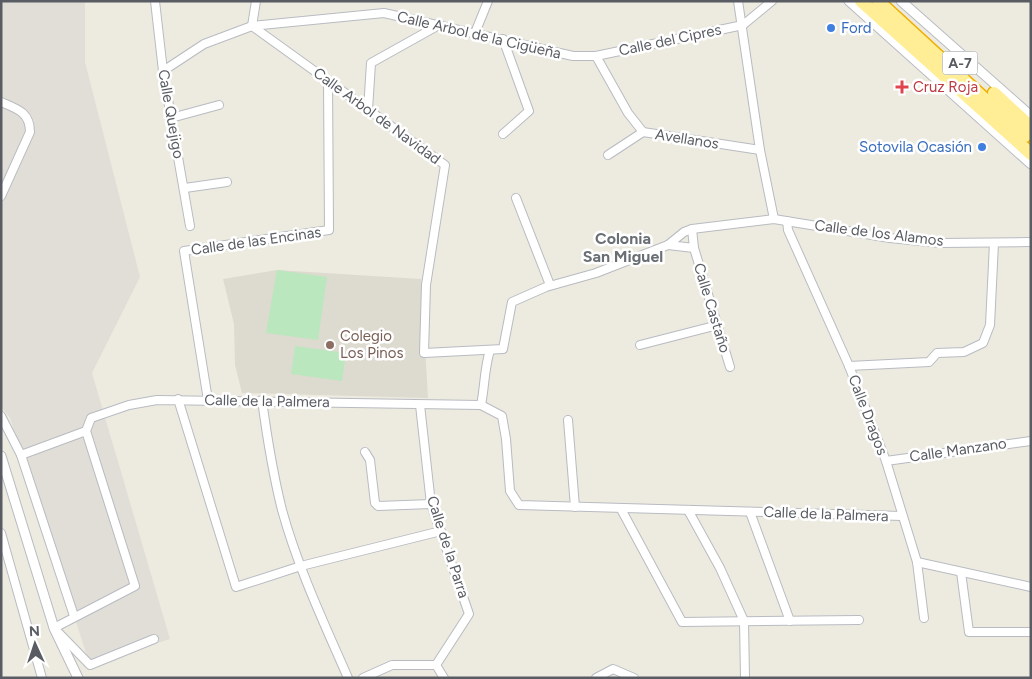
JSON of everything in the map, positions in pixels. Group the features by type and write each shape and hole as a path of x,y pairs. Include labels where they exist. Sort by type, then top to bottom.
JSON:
{"highway":[{"name":"A-7","path":"861,1 1031,154"},
{"path":"870,1 996,112 1028,131"},
{"path":"878,1 998,108 1004,116"},
{"name":"A-7","path":"889,1 1028,131"}],"street":[{"name":"Calle Quejigo","path":"155,1 163,71 185,188 190,226"},
{"path":"252,26 256,1"},
{"path":"475,33 488,1"},
{"path":"738,1 760,150 774,219"},
{"path":"743,25 772,1"},
{"path":"849,1 1031,164"},
{"path":"901,1 1031,116"},
{"name":"Calle Arbol de la Cigüeña","path":"163,71 204,44 252,26 384,13 573,56 596,56"},
{"path":"368,110 371,63 439,25"},
{"name":"Calle del Cipres","path":"596,56 743,25"},
{"name":"Calle Arbol de Navidad","path":"252,26 445,164 426,285 424,353 490,350"},
{"path":"503,39 528,111 504,134"},
{"name":"Avellanos","path":"596,56 628,113 643,132 760,150"},
{"name":"Calle de las Encinas","path":"208,400 184,251 329,230 328,81"},
{"path":"1,102 23,111 30,126 30,132 1,196"},
{"path":"171,118 219,105"},
{"path":"608,156 640,136 643,132"},
{"path":"185,188 227,182"},
{"path":"516,198 550,285"},
{"name":"Calle de los Alamos","path":"692,229 774,219 890,238 940,243 1031,242"},
{"name":"Calle Dragos","path":"787,221 788,230 849,366 886,461 917,562 924,618"},
{"path":"481,406 484,387 483,372 490,350 503,349 512,302 550,285 596,273 668,245 684,232 692,229"},
{"name":"Calle Castaño","path":"692,229 694,248 730,367"},
{"path":"849,366 929,362 937,354 964,352 983,343 990,325 994,243"},
{"path":"668,245 694,248"},
{"path":"640,344 718,325"},
{"path":"178,399 236,587 301,566 441,531"},
{"name":"Calle de la Palmera","path":"21,455 86,431 91,418 122,407 157,400 262,400 481,406 502,416 510,491 520,505 902,516"},
{"path":"262,400 282,509 301,566 348,678"},
{"name":"Calle de la Parra","path":"420,405 431,504 469,614 436,665"},
{"path":"1,416 21,455 74,616"},
{"path":"568,420 575,508"},
{"path":"54,628 135,586 86,431"},
{"name":"Calle Manzano","path":"886,461 1031,441"},
{"path":"365,452 370,460 375,503 378,506 431,504"},
{"path":"1,456 54,628 78,678"},
{"path":"621,509 682,622 859,620"},
{"path":"688,510 720,568 744,621 745,678"},
{"name":"Calle de la Palmera","path":"750,512 790,621"},
{"path":"1,533 42,678"},
{"path":"917,562 1031,588"},
{"path":"961,572 969,632 1031,632"},
{"path":"54,628 90,665 154,639"},
{"path":"363,678 392,665 436,665 444,678"},
{"path":"596,678 613,670 634,678"}],"shaded area":[{"path":"1,1 85,1 85,62 140,277 92,373 170,639 90,665 10,418 1,407"},
{"name":"Colegio Los Pinos","path":"277,270 421,279 428,398 242,393 235,365 234,324 223,279"}],"green space":[{"path":"277,270 327,277 318,340 266,333"},
{"path":"295,346 346,353 342,381 291,374"}],"place":[{"name":"Ford","path":"831,28"},
{"name":"Cruz Roja","path":"902,87"},
{"name":"Sotovila Ocasión","path":"982,147"},
{"name":"Colegio Los Pinos","path":"330,345"}],"district":[{"name":"Colonia San Miguel","path":"623,247"}]}
